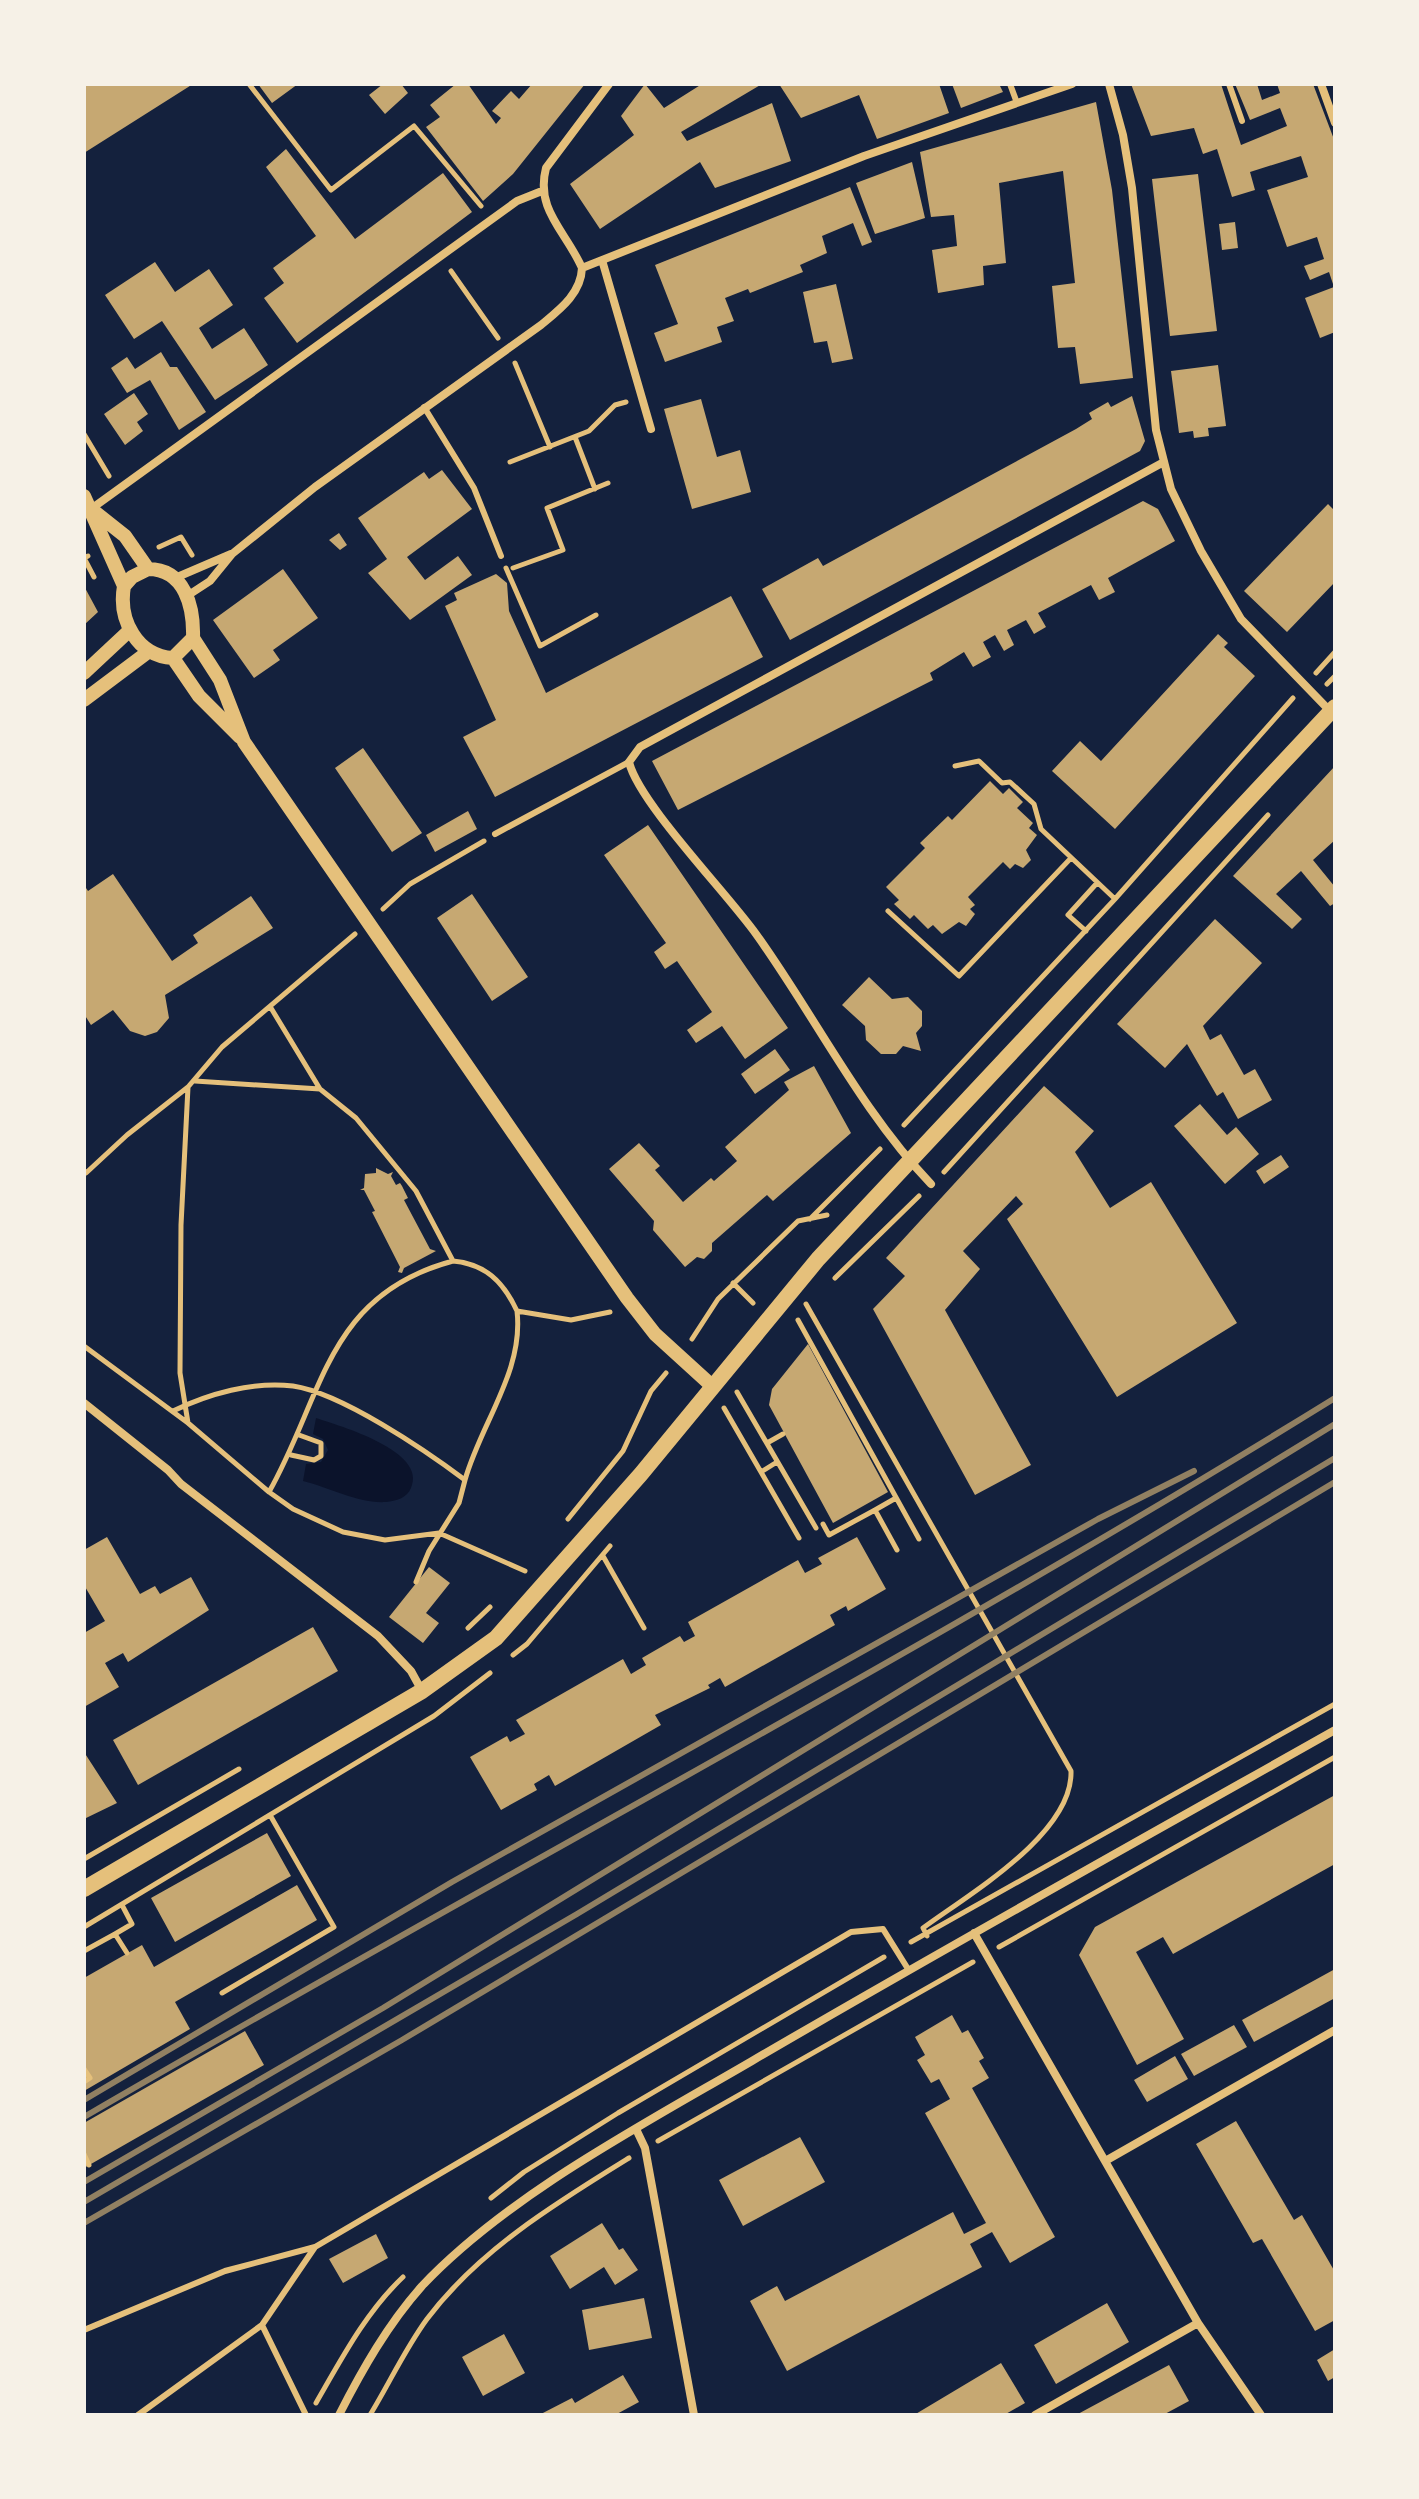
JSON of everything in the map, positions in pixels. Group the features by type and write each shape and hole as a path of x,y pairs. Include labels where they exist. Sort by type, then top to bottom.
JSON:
{"main road":[{"path":"84,1889 422,1691 496,1638 632,1485 795,1286 908,1160 1044,1022 1333,710"}],"street":[{"path":"187,596 210,581 232,554 315,487 558,311 578,288 582,268 549,215 542,191 546,168 609,84"},
{"path":"582,268 864,156 1072,84"},
{"path":"1109,84 1123,135 1132,188 1162,463 1171,489 1221,588 1241,619 1303,687 1333,710"},
{"path":"1321,84 1335,123"},
{"path":"88,503 118,491 517,201 542,191"},
{"path":"602,260 651,429"},
{"path":"931,1184 892,1138 756,933 644,791 629,762 640,747 1162,463"},
{"path":"88,503 125,536 148,569"},
{"path":"88,503 124,586 123,605 130,630 148,652 173,658 199,696 243,740 627,1298 678,1357 711,1385"},
{"path":"175,578 232,554"},
{"path":"124,586 132,577 148,569 159,569 175,578 187,596 193,617 193,638 220,680 243,740"},
{"path":"84,673 130,630"},
{"path":"173,658 193,638"},
{"path":"84,700 148,652"},
{"path":"84,1403 168,1470 181,1484 378,1636 411,1671 422,1691"},
{"path":"339,2415 381,2342 423,2286 522,2204 587,2158 908,1969 1335,1730"},
{"path":"974,1933 1198,2323 1261,2415"},
{"path":"1107,2160 1335,2030"},
{"path":"636,2129 645,2148 694,2415"},
{"path":"1035,2415 1198,2323"}],"lane":[{"path":"1010,84 1017,103"},
{"path":"1229,84 1242,121"},
{"path":"424,407 474,488 501,556"},
{"path":"495,834 629,762"},
{"path":"84,2330 225,2271 315,2247 851,1932 883,1929 908,1969"},
{"path":"138,2415 262,2325 315,2247"},
{"path":"262,2325 306,2415"}],"path":[{"path":"249,84 331,190 414,126 479,204"},
{"path":"510,462 589,431 615,405 642,397"},
{"path":"539,415 550,447"},
{"path":"84,434 118,491"},
{"path":"575,437 595,489"},
{"path":"596,615 540,646 508,574 563,550 547,508 608,483"},
{"path":"563,1525 623,1451 651,1391 708,1319 718,1299 798,1221 810,1219 892,1138 1115,899 1335,652"},
{"path":"955,766 979,761 1002,783 1010,782 1017,793 1034,804 1041,829 1126,907"},
{"path":"830,1282 931,1184 1272,810"},
{"path":"391,902 410,884 495,834"},
{"path":"888,911 959,976 1071,858"},
{"path":"1095,941 1068,915 1097,883"},
{"path":"85,1173 188,1087 222,1047 368,923"},
{"path":"271,1008 320,1089 356,1118 416,1191 453,1261"},
{"path":"194,1081 320,1089"},
{"path":"188,1087 181,1225 184,1406 188,1423"},
{"path":"269,1492 291,1455 331,1353 351,1323 395,1287 432,1266 453,1261 474,1263 494,1276 517,1311 520,1335 516,1356 473,1452 451,1519 439,1533 416,1582"},
{"path":"795,1286 1071,1771 1072,1786 1039,1838 923,1928 937,1954"},
{"path":"792,1327 816,1299"},
{"path":"517,1311 571,1320 610,1312"},
{"path":"798,1320 919,1539"},
{"path":"84,1346 173,1411 293,1509 356,1535 385,1540 439,1533 525,1571"},
{"path":"173,1411 222,1393 270,1385 314,1392 420,1448 465,1480"},
{"path":"737,1391 816,1528"},
{"path":"724,1407 799,1538"},
{"path":"767,1443 783,1434"},
{"path":"291,1455 314,1460 323,1451 317,1440 299,1435"},
{"path":"761,1472 778,1462"},
{"path":"823,1524 829,1535 896,1498"},
{"path":"875,1510 897,1550"},
{"path":"603,1556 644,1628"},
{"path":"516,1581 534,1560"},
{"path":"465,1631 498,1600"},
{"path":"370,2415 427,2320 477,2264 555,2204 645,2148 1335,1757"},
{"path":"84,1859 245,1765"},
{"path":"222,1993 334,1927 270,1815"},
{"path":"84,1951 132,1924 122,1905"},
{"path":"115,1934 127,1953"},
{"path":"84,2068 89,2081"}],"water":[{"path":"316,1418 361,1434 395,1452 407,1463 413,1475 411,1488 404,1497 376,1502 303,1481 306,1464 321,1462 328,1450 323,1439 313,1434"}],"building":[{"path":"84,84 193,84 84,153"},
{"path":"258,84 298,84 272,103"},
{"path":"383,84 401,84 408,93 385,114 369,95"},
{"path":"456,84 468,84 496,124 501,118 492,111 511,91 519,99 532,84 585,84 513,174 483,201 426,127 440,117 430,105"},
{"path":"645,84 664,108 702,84 762,84 681,132 687,141 772,103 791,161 715,188 700,162 600,229 570,184 634,135 621,116"},
{"path":"779,84 939,84 949,113 877,139 859,95 801,118"},
{"path":"952,84 999,84 1003,92 961,108"},
{"path":"1131,84 1221,84 1241,145 1287,126 1280,108 1250,120 1235,84 1257,84 1262,100 1280,93 1277,84 1313,84 1335,142 1335,332 1320,338 1305,298 1334,287 1329,272 1310,280 1304,266 1324,259 1317,237 1287,247 1267,190 1308,177 1301,156 1250,172 1255,190 1232,197 1217,149 1203,154 1194,128 1151,136"},
{"path":"1096,102 1112,190 1133,378 1080,384 1075,347 1058,348 1052,286 1075,283 1063,171 999,183 1006,263 983,266 984,285 938,293 932,250 957,246 954,215 931,217 920,152"},
{"path":"286,149 355,239 443,173 472,212 297,343 264,298 284,283 273,268 316,236 266,167"},
{"path":"912,162 925,218 875,234 856,183"},
{"path":"1198,174 1217,331 1170,336 1152,179"},
{"path":"850,187 872,242 862,246 853,223 822,236 827,253 800,265 803,272 750,293 748,289 725,298 734,321 717,327 722,342 665,362 654,333 678,324 655,265"},
{"path":"1235,222 1238,248 1222,250 1219,224"},
{"path":"155,262 175,292 209,269 233,305 199,328 212,349 244,328 268,365 215,400 162,321 134,339 105,295"},
{"path":"836,284 853,359 832,363 827,341 814,343 803,292"},
{"path":"161,352 170,367 177,367 206,412 179,430 150,380 127,393 111,368 127,357 135,369"},
{"path":"1218,365 1226,426 1208,428 1209,436 1194,438 1193,431 1179,433 1171,371"},
{"path":"134,393 148,414 137,422 143,431 125,445 104,414"},
{"path":"1132,396 1145,441 1140,451 790,640 762,589 818,558 823,566 1076,429 1092,419 1089,413 1108,402 1111,407"},
{"path":"701,399 717,457 740,450 751,492 692,509 664,409"},
{"path":"442,470 472,509 407,557 425,580 458,556 472,575 410,620 368,573 387,559 358,518 424,472 429,479"},
{"path":"1143,501 1158,509 1175,541 1108,578 1115,592 1099,600 1091,585 1038,613 1046,627 1034,634 1026,620 1007,630 1014,645 1004,651 995,635 983,642 991,657 973,667 964,652 930,673 933,680 678,810 652,761"},
{"path":"1328,504 1335,511 1335,582 1287,632 1244,591"},
{"path":"339,533 347,545 340,550 329,540"},
{"path":"283,569 318,618 273,650 280,660 254,678 213,620"},
{"path":"496,574 507,583 509,611 546,693 731,596 763,657 495,797 463,737 496,720 445,606 457,600 454,593"},
{"path":"84,586 98,612 84,625"},
{"path":"1218,634 1228,643 1224,647 1255,676 1115,829 1052,771 1080,741 1101,761"},
{"path":"363,748 422,833 392,852 335,768"},
{"path":"1335,766 1335,840 1313,860 1335,887 1335,903 1330,906 1301,871 1276,894 1302,919 1292,929 1233,876"},
{"path":"990,781 1003,794 1009,788 1023,802 1017,808 1033,823 1029,828 1037,835 1026,850 1031,860 1023,868 1015,864 1010,869 1003,862 968,897 975,905 970,909 975,914 966,926 959,922 942,934 933,925 928,929 914,915 910,919 894,904 899,900 886,887 925,848 920,843 948,816 952,820"},
{"path":"468,811 477,829 435,852 426,835"},
{"path":"648,825 788,1028 745,1059 722,1026 696,1043 687,1030 712,1012 677,961 665,969 654,952 666,943 604,855"},
{"path":"113,874 172,961 198,943 193,935 251,896 273,928 165,995 169,1018 157,1032 145,1036 130,1031 113,1010 91,1025 84,1014 84,885 88,891"},
{"path":"472,894 528,977 492,1001 437,918"},
{"path":"1215,919 1262,963 1203,1026 1210,1040 1221,1034 1244,1075 1255,1069 1272,1100 1238,1119 1223,1092 1217,1096 1187,1044 1165,1068 1117,1024"},
{"path":"869,977 892,999 908,997 922,1011 922,1026 916,1033 921,1051 903,1046 896,1054 881,1054 866,1040 865,1026 842,1005"},
{"path":"775,1049 790,1070 755,1094 741,1074"},
{"path":"814,1066 851,1133 773,1201 767,1195 712,1243 712,1251 704,1259 697,1257 685,1267 653,1230 654,1221 609,1169 639,1143 660,1166 655,1170 683,1202 737,1161 725,1147 789,1090 784,1082"},
{"path":"1044,1086 1094,1131 1075,1152 1110,1208 1151,1182 1237,1323 1117,1397 1007,1219 1023,1204 1016,1196 963,1251 980,1269 945,1310 1031,1465 975,1495 873,1309 905,1276 886,1258"},
{"path":"1200,1104 1227,1135 1236,1127 1259,1154 1225,1184 1174,1126"},
{"path":"1281,1155 1289,1167 1264,1184 1256,1171"},
{"path":"376,1168 388,1174 393,1172 391,1176 396,1185 400,1183 402,1186 408,1198 404,1200 430,1249 436,1251 404,1268 402,1273 398,1272 400,1267 372,1212 375,1211 364,1190 360,1190 364,1188 365,1174 376,1173"},
{"path":"808,1344 888,1492 833,1523 769,1405 772,1389"},
{"path":"107,1537 140,1594 155,1586 160,1594 191,1577 209,1610 128,1662 123,1653 105,1663 119,1687 84,1707 84,1633 105,1621 84,1585 84,1550"},
{"path":"857,1537 886,1589 848,1611 846,1606 830,1615 835,1625 725,1687 720,1678 708,1685 710,1688 655,1715 661,1725 555,1786 549,1775 534,1784 537,1790 501,1810 470,1757 507,1736 510,1742 525,1734 516,1720 623,1659 631,1674 646,1665 642,1658 680,1636 684,1642 695,1636 688,1622 798,1560 805,1573 822,1564 818,1558"},
{"path":"429,1567 450,1583 426,1613 439,1623 423,1643 389,1617"},
{"path":"313,1627 338,1671 138,1785 113,1740"},
{"path":"84,1752 117,1803 84,1819"},
{"path":"1335,1795 1335,1864 1173,1954 1163,1937 1136,1952 1184,2039 1137,2065 1079,1955 1095,1927"},
{"path":"267,1833 291,1876 175,1942 151,1898"},
{"path":"297,1885 317,1920 175,2002 190,2029 84,2091 84,1978 142,1945 154,1967"},
{"path":"1335,1969 1335,1998 1254,2042 1242,2020"},
{"path":"952,2015 962,2033 968,2030 984,2058 979,2061 989,2078 972,2088 1055,2237 1010,2263 992,2232 970,2244 982,2267 787,2371 750,2301 777,2286 785,2301 953,2212 964,2234 986,2223 925,2113 950,2099 939,2079 931,2083 917,2060 925,2055 915,2037"},
{"path":"1234,2025 1247,2047 1194,2076 1181,2054"},
{"path":"245,2031 264,2065 84,2168 84,2123"},
{"path":"1175,2056 1188,2079 1147,2102 1134,2080"},
{"path":"1236,2121 1294,2220 1302,2215 1335,2272 1335,2320 1315,2331 1262,2239 1253,2243 1196,2144"},
{"path":"800,2137 825,2182 743,2226 719,2180"},
{"path":"602,2223 619,2250 623,2248 638,2270 615,2285 604,2267 570,2289 550,2256"},
{"path":"376,2234 388,2258 343,2283 329,2259"},
{"path":"644,2298 652,2338 589,2350 582,2310"},
{"path":"1107,2303 1129,2342 1056,2384 1034,2345"},
{"path":"504,2334 525,2373 483,2396 462,2357"},
{"path":"1335,2349 1335,2377 1328,2381 1317,2360"},
{"path":"1001,2363 1025,2403 1004,2415 914,2415"},
{"path":"1169,2365 1189,2401 1163,2415 1076,2415"},
{"path":"623,2375 639,2402 615,2415 539,2415 572,2398 575,2403"}],"railway":[{"path":"84,2117 869,1673 1181,1492 1335,1398"},
{"path":"84,2182 383,2008 1335,1424"},
{"path":"84,2202 577,1914 1335,1458"},
{"path":"84,2100 452,1882 1098,1519 1194,1471"},
{"path":"84,2223 402,2040 1335,1482"}]}
